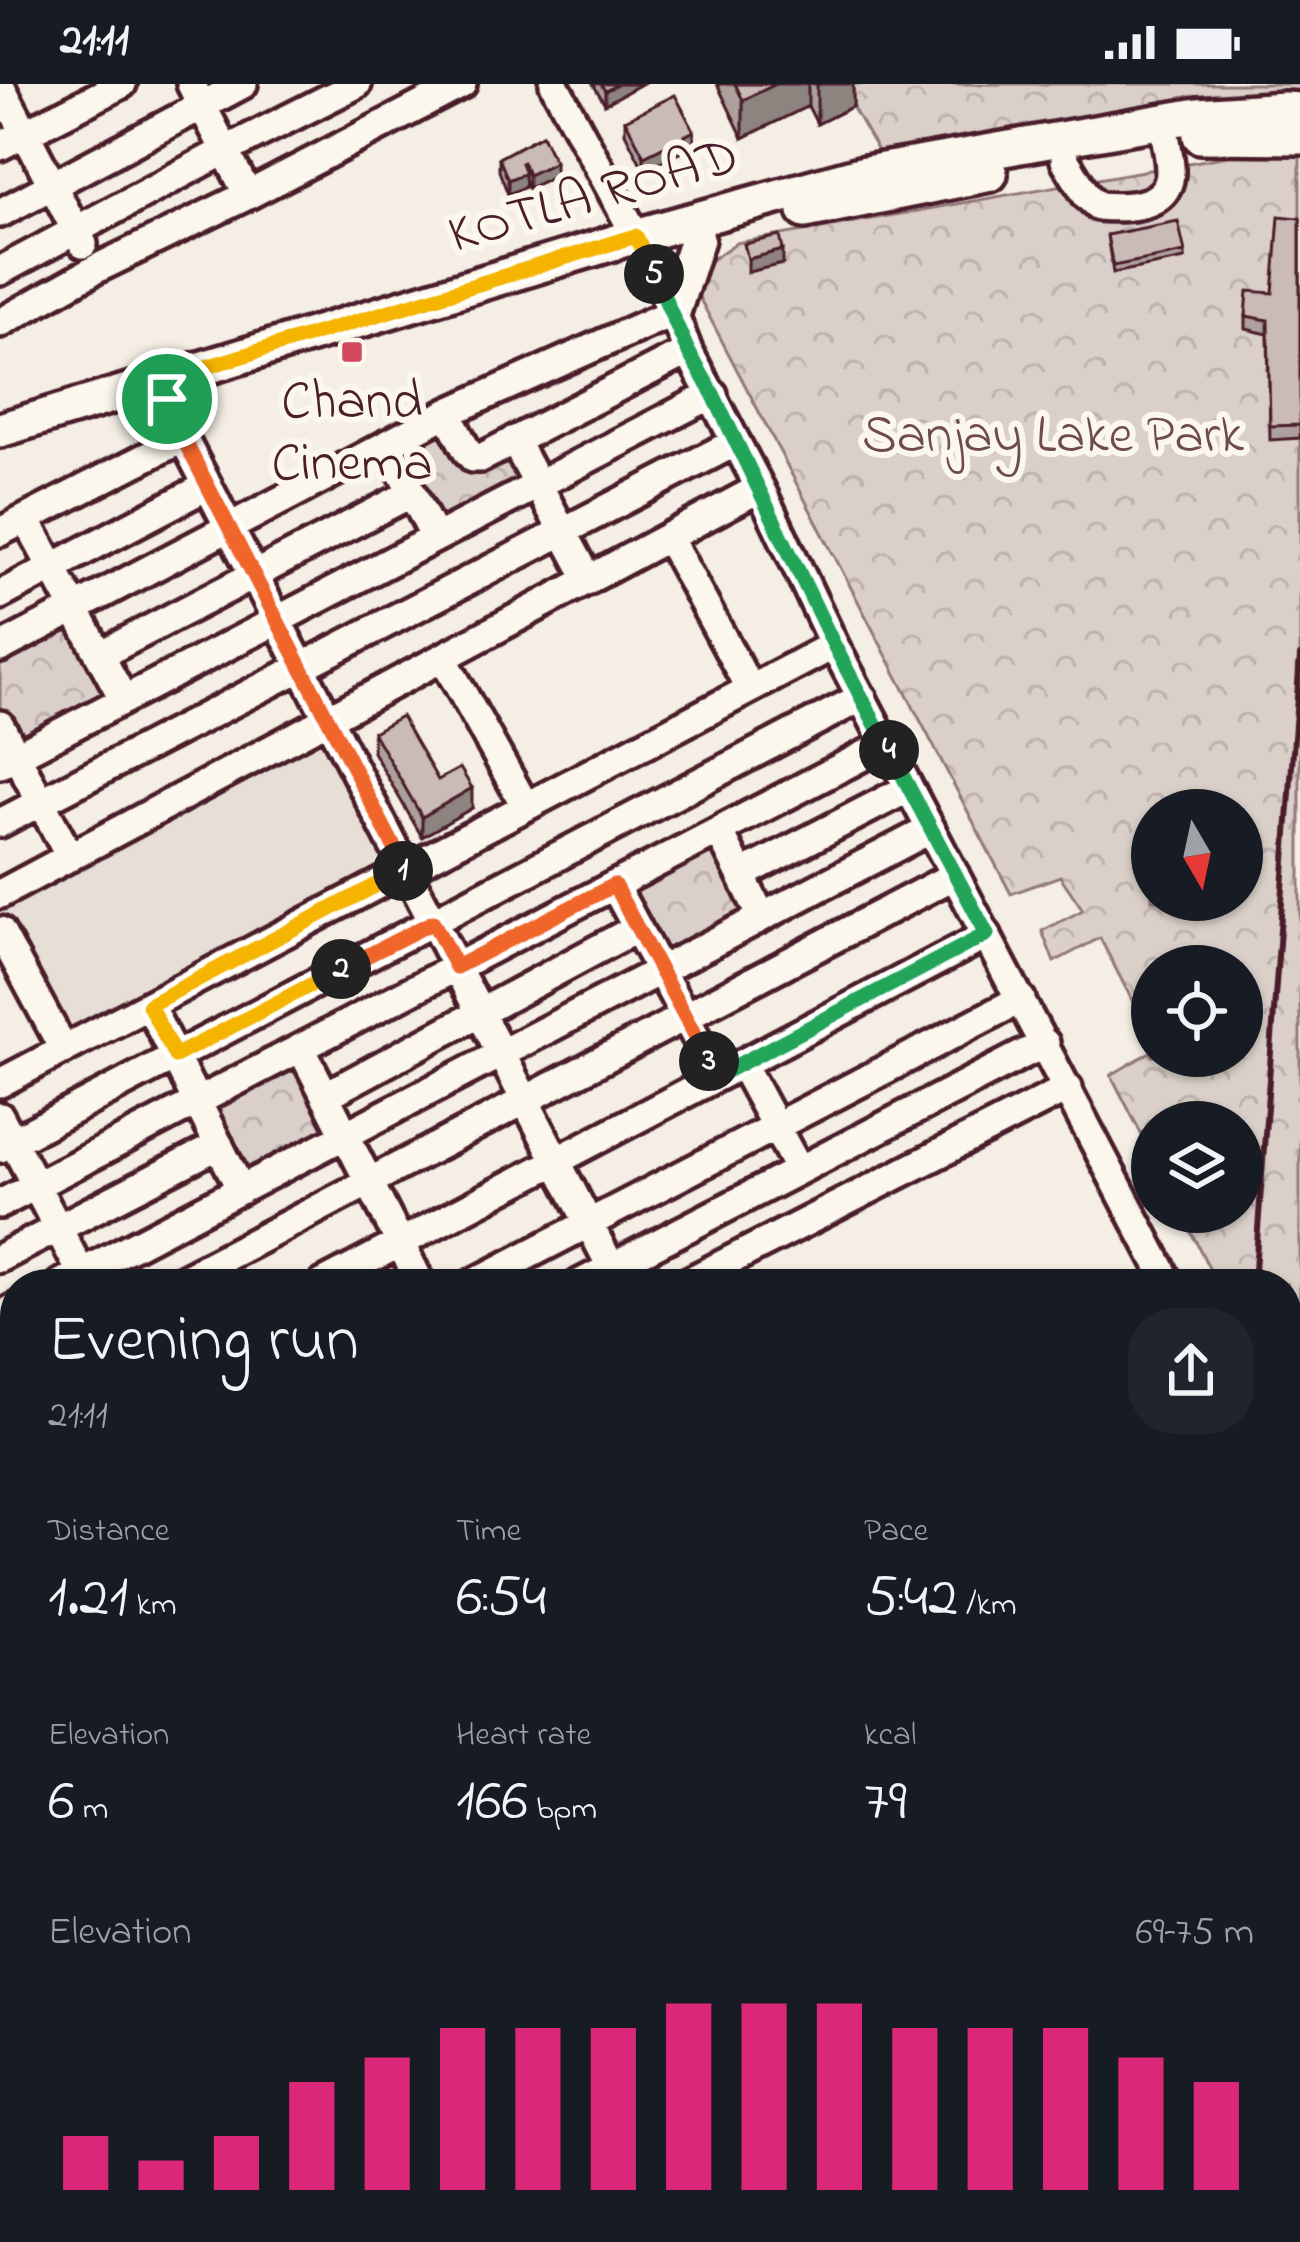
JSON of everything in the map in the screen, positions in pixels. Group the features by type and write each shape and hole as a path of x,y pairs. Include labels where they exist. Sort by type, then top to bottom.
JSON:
{"main road":[{"name":"KOTLA ROAD","path":"0,430 164,390 860,174 1198,115 1300,110"},
{"name":"KOTLA ROAD","path":"640,245 697,239 835,204 1166,140 1208,135 1300,137"},
{"path":"673,312 697,239"},
{"name":"KOTLA ROAD","path":"0,452 164,390"}],"street":[{"path":"12,139 122,84"},
{"path":"0,213 196,95 243,84"},
{"path":"0,271 357,84"},
{"path":"0,323 96,269 461,84"},
{"path":"554,84 640,245 834,645 1161,1269"},
{"path":"7,90 12,139 52,185 96,269"},
{"path":"196,95 248,195"},
{"path":"1065,160 1098,206 1146,204 1165,190 1171,176 1166,140"},
{"path":"0,648 447,413 673,312"},
{"path":"447,413 467,452 481,458 688,351"},
{"path":"164,390 207,486 612,1269"},
{"path":"8,760 713,394"},
{"path":"0,532 183,438"},
{"path":"514,440 589,580"},
{"path":"0,823 736,442"},
{"path":"387,444 435,538"},
{"path":"0,595 207,486"},
{"path":"0,894 760,488"},
{"path":"100,655 412,493"},
{"path":"26,519 124,700"},
{"path":"668,537 750,689"},
{"path":"0,1083 834,645"},
{"path":"443,658 526,807"},
{"path":"72,1269 58,1228 4,1135 175,1056 862,698"},
{"path":"0,725 8,760 40,802 70,857"},
{"path":"0,1204 886,744"},
{"path":"741,874 909,788"},
{"path":"96,1269 931,829"},
{"path":"719,831 762,917"},
{"path":"202,1269 956,875"},
{"path":"614,885 685,1016 775,1126 799,1170"},
{"path":"325,1096 638,928"},
{"path":"0,931 64,1050"},
{"path":"351,1269 987,934"},
{"path":"501,1269 1021,998"},
{"path":"149,1005 241,1190"},
{"path":"628,1269 799,1170 1045,1043"},
{"path":"301,1048 413,1269"},
{"path":"713,1269 1068,1088"},
{"path":"0,1258 219,1144"}],"shaded area":[{"path":"321,732 391,863 68,1036 0,904"}],"green space":[{"path":"839,84 1300,84 1300,100 1190,106 878,151"},
{"name":"Sanjay Lake Park","path":"1262,150 1300,154 1300,1269 1210,1269 1192,1233 1263,1233 1263,1101 1131,1101 1131,1114 1111,1075 1131,1063 1131,1077 1263,1077 1263,945 1131,945 1131,998 1100,938 1054,962 1042,931 1083,910 1060,876 1011,894 688,276 736,243"},
{"path":"449,425 471,466 511,446 530,483 437,531 396,453"},
{"path":"68,618 110,701 18,749 0,715 0,654"},
{"path":"715,836 758,918 666,966 621,884"},
{"path":"297,1058 338,1135 245,1183 205,1105"}],"building":[{"path":"735,84 776,84 743,100"},
{"path":"675,95 694,131 644,156 625,120"},
{"path":"542,135 555,162 528,175 523,162 525,173 508,180 499,158"},
{"path":"1279,216 1300,218 1300,425 1270,426 1268,320 1246,316 1248,291 1273,293"},
{"path":"1178,221 1185,252 1113,266 1107,235"},
{"path":"780,236 783,250 748,259 744,244"},
{"path":"401,716 438,780 460,768 472,788 422,817 373,732"}],"railway":[{"path":"1255,1269 1300,656"}],"place":[{"name":"Chand Cinema","path":"352,352"}],"route":[{"path":"636,236 834,645 987,934 717,1076 614,885 456,967 433,922 175,1056 149,1005 406,870 167,399 160,381 636,236"}]}
